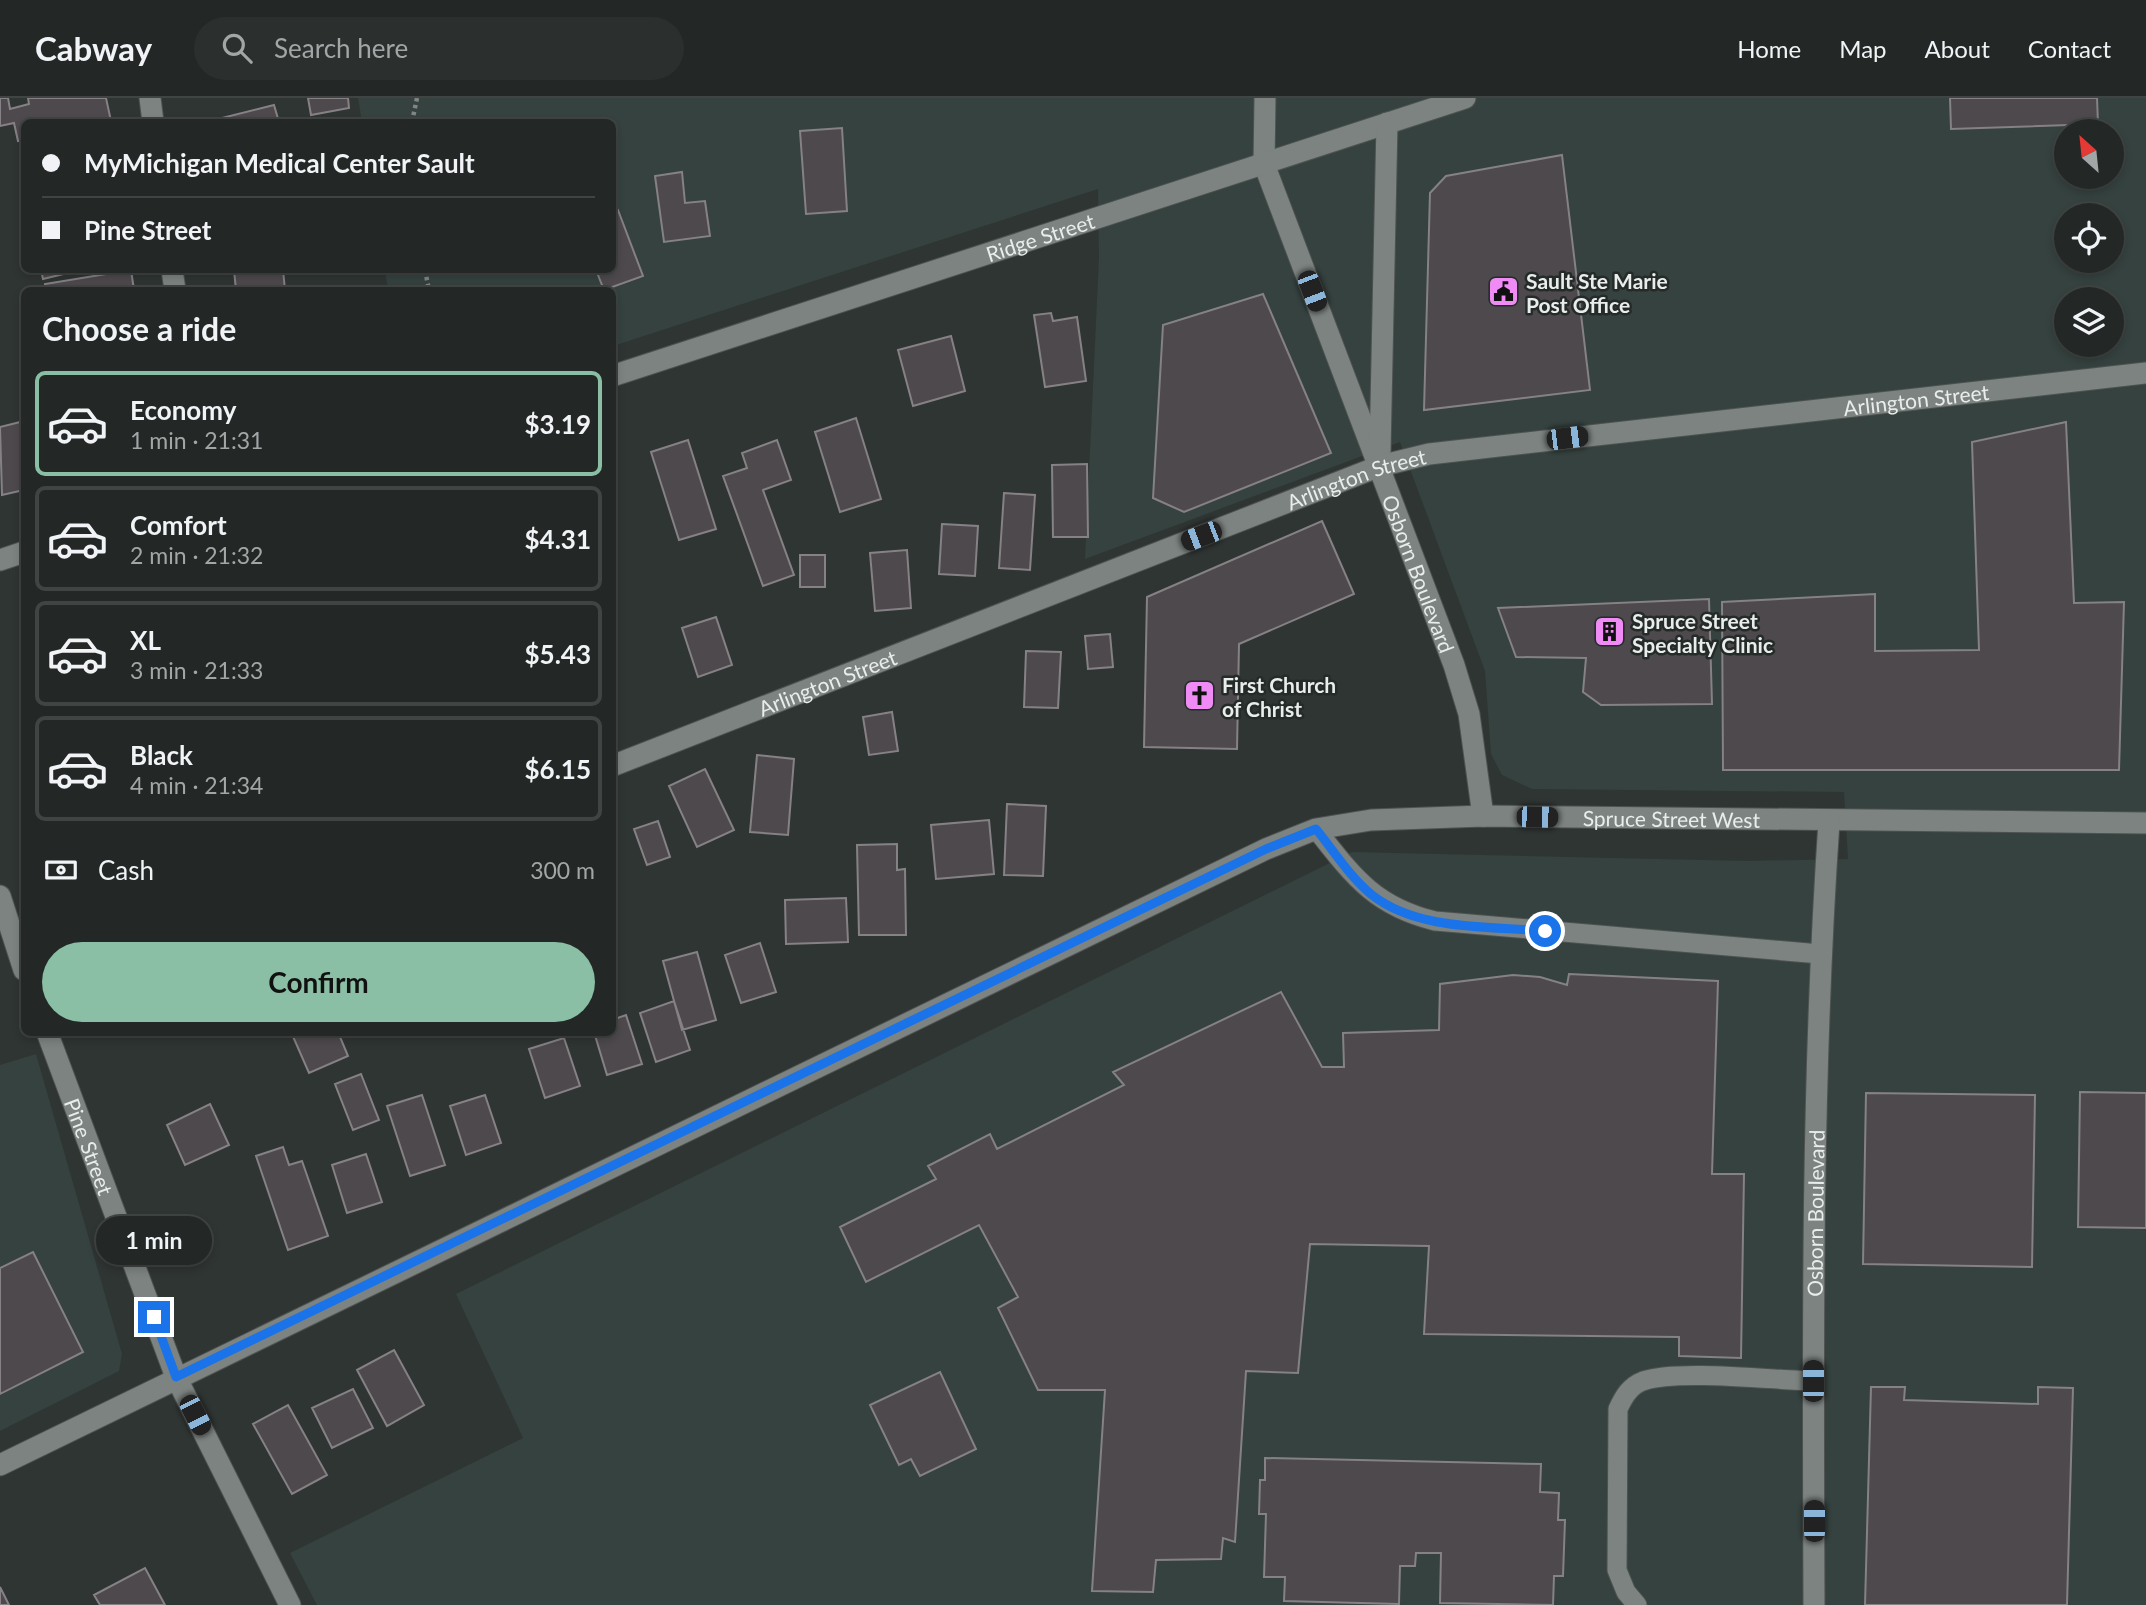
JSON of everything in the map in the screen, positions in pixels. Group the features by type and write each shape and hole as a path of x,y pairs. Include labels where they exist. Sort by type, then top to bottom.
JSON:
{"street":[{"path":"150,98 153,119"},
{"name":"Osborn Boulevard","path":"1265,98 1264,164 1380,466 1469,714 1483,816"},
{"name":"Ridge Street","path":"616,375 1465,98"},
{"path":"1380,466 1387,122"},
{"name":"Arlington Street","path":"616,764 1380,466 1429,454 2146,373"},
{"path":"0,560 21,553"},
{"name":"Spruce Street West","path":"0,1465 176,1377 1266,849 1316,829 1371,820 1483,816 1829,822 2146,823"},
{"name":"Osborn Boulevard","path":"1814,1605 1813,1157 1820,954 1829,822"},
{"path":"0,896 6,934 21,964"},
{"name":"Pine Street","path":"48,1036 176,1377 290,1605"}],"lane":[{"path":"1316,829 1352,876 1375,897 1411,915 1435,921 1820,954"},
{"path":"1637,1605 1626,1592 1617,1570 1618,1409 1626,1392 1642,1382 1667,1376 1813,1381"}],"path":[{"path":"413,119 417,98"}],"shaded area":[{"path":"358,98 2146,98 2146,1605 317,1605 290,1553 523,1438 456,1294 1352,852 1747,861 1848,859 1844,792 1532,789 1502,775 1491,754 1485,671 1400,442 1085,559 1099,257 1098,189 616,345 616,287 388,287 385,273 616,273 616,119 362,119"},
{"path":"36,1054 122,1354 119,1371 0,1431 0,1065"}],"building":[{"path":"0,98 8,98 10,109 29,104 28,98 106,98 111,119 21,119 21,140 18,141 14,123 0,126"},
{"path":"308,98 348,98 349,108 311,115"},
{"path":"1950,98 2097,98 2098,119 2054,119 2054,125 1951,129"},
{"path":"274,105 278,119 218,119"},
{"path":"842,128 847,211 806,214 800,131"},
{"name":"Sault Ste Marie Post Office","path":"1562,155 1590,390 1424,410 1430,193 1446,176"},
{"path":"682,172 685,203 705,201 710,236 664,242 655,176"},
{"path":"618,210 643,276 612,287 603,287 597,273 616,273"},
{"path":"42,273 68,273 43,279"},
{"path":"113,273 131,273 134,287 46,287 45,284"},
{"path":"234,273 283,273 285,287 236,287"},
{"path":"1263,294 1331,453 1184,512 1153,498 1163,325"},
{"path":"1051,313 1053,321 1077,317 1086,381 1045,387 1034,315"},
{"path":"951,336 965,391 913,406 898,350"},
{"path":"856,418 881,499 840,512 815,432"},
{"path":"21,422 21,491 2,495 0,427"},
{"path":"2066,422 2074,603 2124,602 2119,770 1723,770 1722,602 1875,594 1875,651 1979,650 1972,442"},
{"path":"688,440 716,529 679,540 651,452"},
{"path":"777,440 791,480 763,490 794,575 763,586 723,476 747,468 742,453"},
{"path":"1087,464 1088,537 1053,537 1052,465"},
{"path":"1004,493 1035,495 1030,570 999,568"},
{"path":"1322,521 1354,594 1239,644 1237,749 1144,747 1147,597"},
{"path":"942,524 978,526 975,576 939,574"},
{"path":"907,550 911,608 875,611 870,553"},
{"path":"800,555 825,555 825,587 800,587"},
{"name":"Spruce Street Specialty Clinic","path":"1709,599 1712,704 1601,705 1583,692 1586,658 1516,657 1498,608"},
{"path":"716,617 732,665 698,677 682,628"},
{"path":"1110,634 1113,667 1088,669 1085,636"},
{"path":"1026,651 1061,652 1058,708 1024,707"},
{"path":"892,712 898,751 869,755 863,717"},
{"path":"757,755 794,759 788,835 750,832"},
{"path":"705,769 734,830 697,847 669,786"},
{"path":"1007,804 1046,806 1043,876 1004,875"},
{"path":"989,820 994,874 936,879 931,825"},
{"path":"658,821 670,857 647,865 634,829"},
{"path":"897,844 897,870 905,869 906,935 859,935 857,845"},
{"path":"846,898 848,942 786,944 785,900"},
{"path":"760,943 776,992 741,1003 725,955"},
{"path":"697,952 716,1020 682,1030 663,961"},
{"path":"1569,974 1718,981 1712,1174 1744,1174 1741,1358 1679,1356 1679,1337 1424,1334 1429,1246 1310,1244 1298,1373 1246,1371 1235,1542 1223,1538 1221,1559 1156,1560 1153,1592 1092,1591 1105,1390 1038,1390 998,1308 1018,1297 979,1225 866,1282 840,1227 936,1179 928,1166 990,1134 997,1149 1124,1085 1113,1072 1281,992 1322,1067 1344,1067 1343,1033 1439,1030 1440,984 1513,975 1540,977 1567,985"},
{"path":"674,1001 690,1050 656,1062 640,1013"},
{"path":"626,1015 642,1064 607,1075 595,1036 616,1036 616,1019"},
{"path":"293,1036 340,1036 348,1056 309,1073"},
{"path":"564,1038 580,1086 545,1098 529,1049"},
{"path":"361,1074 379,1120 353,1130 335,1084"},
{"path":"2080,1092 2146,1093 2146,1228 2078,1227"},
{"path":"1866,1093 2035,1095 2032,1267 1863,1264"},
{"path":"422,1095 445,1165 410,1176 387,1106"},
{"path":"485,1095 501,1143 466,1155 450,1106"},
{"path":"210,1104 229,1145 185,1165 167,1125"},
{"path":"283,1147 289,1165 302,1161 328,1236 288,1250 256,1156"},
{"path":"366,1154 382,1202 347,1213 332,1165"},
{"path":"33,1252 83,1352 0,1394 0,1268"},
{"path":"394,1350 424,1405 387,1426 357,1370"},
{"path":"940,1372 976,1449 920,1476 911,1459 899,1465 870,1405"},
{"path":"1871,1387 1905,1387 1904,1400 2038,1404 2038,1387 2073,1388 2067,1605 1865,1605"},
{"path":"353,1389 373,1428 332,1448 312,1408"},
{"path":"288,1405 327,1475 292,1494 253,1424"},
{"path":"1265,1458 1541,1464 1540,1492 1559,1493 1558,1520 1565,1520 1563,1576 1554,1576 1553,1605 1440,1603 1441,1553 1416,1553 1415,1566 1400,1566 1399,1604 1284,1601 1285,1577 1264,1577 1266,1514 1259,1514 1260,1480 1265,1480"},
{"path":"145,1568 165,1605 100,1605 94,1595"},
{"path":"0,1587 9,1605 0,1605"}],"place":[{"name":"Sault Ste Marie Post Office","path":"1503,292"},
{"name":"Spruce Street Specialty Clinic","path":"1609,632"},
{"name":"First Church of Christ","path":"1199,696"}],"route":[{"path":"154,1317 176,1377 1266,849 1316,829 1352,876 1375,897 1411,915 1435,921 1545,931"}]}
